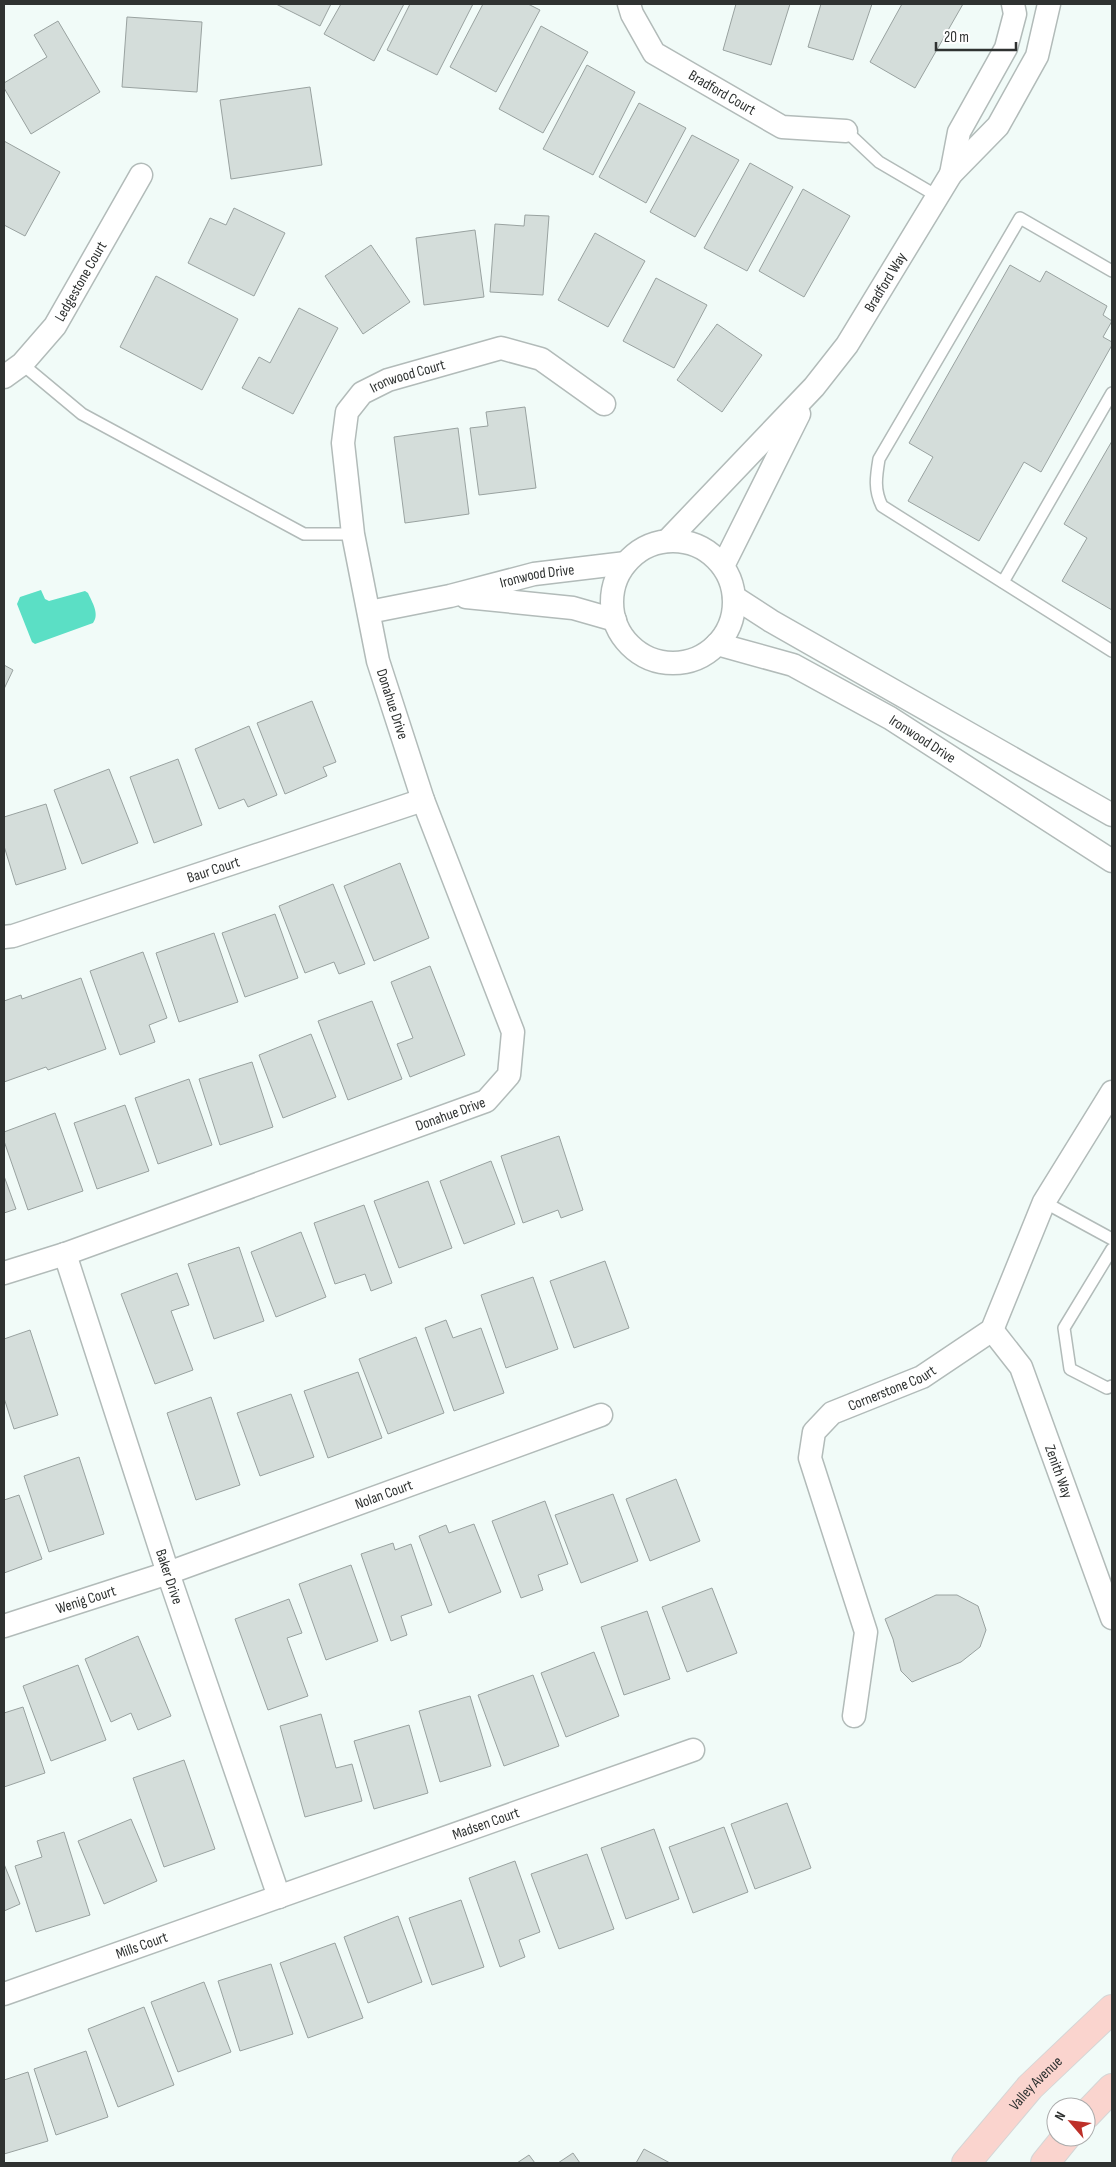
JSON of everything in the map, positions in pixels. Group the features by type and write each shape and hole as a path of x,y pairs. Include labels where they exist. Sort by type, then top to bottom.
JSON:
{"main road":[{"name":"Valley Avenue","path":"966,2163 1030,2088 1112,2009"},
{"path":"1096,2105 1112,2088"},
{"path":"1045,2163 1058,2147"}],"street":[{"name":"Bradford Court","path":"629,4 632,14 654,53 782,127 846,131"},
{"name":"Bradford Way","path":"951,174 959,132 1006,48 1015,14 1014,4"},
{"name":"Bradford Way","path":"666,541 814,387 847,345 951,174 998,126 1037,56 1049,4"},
{"name":"Ledgestone Court","path":"13,370 55,326 141,175"},
{"name":"Ironwood Court","path":"369,612 353,534 343,443 347,412 362,394 388,380 501,348 541,359 604,404"},
{"name":"Bradford Way","path":"723,566 775,458 814,387"},
{"path":"666,541 682,541 697,545 711,554 723,566 731,581 734,597 733,615 727,630 717,644 704,654 688,661 672,663 640,654 629,644 615,620 612,606 613,592 618,577 626,563 644,549 666,541"},
{"name":"Ironwood Drive","path":"369,612 450,596 534,574 626,563"},
{"name":"Ironwood Drive","path":"450,596 573,608 615,620"},
{"name":"Ironwood Drive","path":"734,597 771,621 1112,815"},
{"name":"Donahue Drive","path":"4,1273 64,1254 486,1101 509,1075 513,1032 423,800 378,661 369,612"},
{"name":"Ironwood Drive","path":"717,644 793,665 890,718 1112,861"},
{"name":"Baur Court","path":"4,937 13,936 423,800"},
{"path":"992,1330 1044,1202 1112,1092"},
{"name":"Baker Drive","path":"64,1254 168,1573 279,1897"},
{"name":"Zenith Way","path":"992,1330 1021,1367 1112,1618"},
{"name":"Cornerstone Court","path":"854,1716 866,1632 810,1458 814,1432 832,1413 922,1377 992,1330"},
{"name":"Nolan Court","path":"168,1573 601,1415"},
{"name":"Wenig Court","path":"4,1626 168,1573"},
{"name":"Madsen Court","path":"279,1897 694,1750"},
{"name":"Mills Court","path":"4,1994 279,1897"}],"lane":[{"path":"846,131 879,162 937,196"},
{"path":"1112,271 1020,218 879,459 876,494 882,506 1112,651"},
{"path":"13,370 82,414 304,534 353,534"},
{"path":"1004,582 1112,393"},
{"path":"1044,1202 1112,1239"},
{"path":"1112,1250 1064,1328 1070,1369 1107,1388 1112,1386"}],"shaded area":[{"path":"41,590 45,599 49,601 85,591 88,593 95,608 96,616 93,623 35,644 32,642 17,604 20,597"}],"building":[{"path":"276,4 331,4 320,26"},
{"path":"341,4 404,4 374,61 324,34"},
{"path":"410,4 473,4 437,75 387,50"},
{"path":"483,4 528,4 540,10 496,92 450,67"},
{"path":"736,4 790,4 771,65 723,50"},
{"path":"821,4 872,4 853,60 808,47"},
{"path":"902,4 963,4 915,88 870,62"},
{"path":"127,17 202,22 197,92 122,87"},
{"path":"58,21 100,92 31,134 4,88 4,83 47,57 34,35"},
{"path":"541,26 588,52 543,133 499,109"},
{"path":"587,65 635,92 593,175 543,149"},
{"path":"310,87 322,165 231,179 220,100"},
{"path":"639,103 686,128 646,203 599,177"},
{"path":"692,135 739,160 695,237 650,212"},
{"path":"4,141 60,172 25,236 4,225"},
{"path":"750,163 793,187 747,271 704,248"},
{"path":"803,189 850,216 804,297 759,271"},
{"path":"234,208 285,233 254,296 188,263 210,218 226,225"},
{"path":"525,215 549,216 543,295 490,292 495,224 524,226"},
{"path":"475,230 484,297 424,305 416,238"},
{"path":"595,233 645,261 608,327 558,300"},
{"path":"371,245 410,302 363,334 325,276"},
{"path":"1010,265 1040,282 1046,271 1107,306 1103,315 1112,321 1103,337 1112,342 1112,345 1041,472 1024,462 979,541 908,501 933,457 909,443"},
{"path":"156,276 238,319 202,390 120,347"},
{"path":"656,278 707,305 674,368 623,341"},
{"path":"299,308 338,328 293,414 242,388 259,357 270,363"},
{"path":"717,324 762,355 722,412 677,380"},
{"path":"525,407 536,488 479,495 470,428 488,426 486,412"},
{"path":"458,428 469,514 405,523 394,437"},
{"path":"1112,441 1112,610 1062,581 1087,538 1064,524"},
{"path":"4,665 13,670 4,689"},
{"path":"312,701 336,762 323,767 327,776 285,794 257,723"},
{"path":"249,726 277,795 248,807 244,799 219,809 195,749"},
{"path":"178,759 202,825 154,843 130,777"},
{"path":"109,769 138,843 82,864 54,790"},
{"path":"46,804 66,869 16,885 4,846 4,817"},
{"path":"400,863 429,938 374,961 344,886"},
{"path":"333,884 365,964 339,974 334,962 305,973 279,906"},
{"path":"275,914 298,978 245,997 222,933"},
{"path":"214,933 238,1002 179,1022 156,953"},
{"path":"143,952 167,1018 149,1025 155,1042 120,1055 90,971"},
{"path":"430,966 465,1055 410,1077 397,1044 413,1038 391,982"},
{"path":"81,978 106,1049 48,1070 46,1067 4,1082 4,1001 21,995 22,999"},
{"path":"372,1001 402,1079 348,1100 318,1021"},
{"path":"311,1034 336,1097 283,1118 259,1055"},
{"path":"252,1062 273,1127 220,1145 199,1079"},
{"path":"189,1079 212,1145 158,1164 135,1098"},
{"path":"125,1105 149,1171 97,1189 74,1123"},
{"path":"55,1113 83,1191 28,1210 4,1141 4,1132"},
{"path":"559,1136 583,1210 561,1218 558,1210 523,1223 501,1156"},
{"path":"491,1161 515,1224 464,1244 440,1181"},
{"path":"4,1176 16,1209 4,1213"},
{"path":"428,1181 452,1248 399,1268 374,1201"},
{"path":"364,1205 392,1283 371,1291 365,1274 335,1284 314,1223"},
{"path":"301,1232 326,1297 276,1317 251,1252"},
{"path":"239,1247 264,1321 214,1339 188,1264"},
{"path":"605,1261 629,1328 574,1348 550,1281"},
{"path":"177,1273 189,1305 171,1311 193,1370 155,1384 121,1294"},
{"path":"533,1277 558,1349 506,1368 481,1295"},
{"path":"446,1320 453,1338 481,1328 504,1393 454,1411 425,1328"},
{"path":"30,1330 58,1415 14,1429 4,1398 4,1339"},
{"path":"416,1337 444,1413 388,1434 359,1359"},
{"path":"358,1372 382,1438 328,1458 304,1391"},
{"path":"291,1394 314,1457 260,1476 237,1413"},
{"path":"211,1397 240,1485 196,1500 167,1413"},
{"path":"79,1457 104,1534 49,1552 24,1476"},
{"path":"676,1479 700,1541 650,1561 626,1499"},
{"path":"613,1494 638,1561 581,1583 555,1515"},
{"path":"19,1495 42,1559 4,1573 4,1500"},
{"path":"545,1501 568,1564 538,1575 543,1590 521,1598 492,1521"},
{"path":"474,1524 501,1592 449,1613 419,1536 446,1525 449,1533"},
{"path":"393,1543 395,1550 411,1544 432,1605 401,1616 407,1635 391,1641 361,1554"},
{"path":"351,1565 378,1641 326,1660 299,1584"},
{"path":"712,1588 737,1653 687,1672 662,1607"},
{"path":"936,1595 957,1595 978,1606 986,1630 980,1647 961,1662 912,1682 901,1671 893,1639 885,1619"},
{"path":"289,1599 302,1633 287,1638 308,1696 268,1710 235,1619"},
{"path":"647,1611 670,1679 624,1695 601,1627"},
{"path":"138,1636 171,1716 138,1730 131,1713 111,1722 85,1659"},
{"path":"594,1652 619,1716 566,1737 541,1673"},
{"path":"78,1665 106,1740 51,1761 23,1686"},
{"path":"533,1675 559,1746 504,1766 478,1695"},
{"path":"470,1696 491,1766 440,1782 419,1711"},
{"path":"23,1707 45,1773 4,1787 4,1713"},
{"path":"321,1714 336,1768 352,1764 362,1801 305,1817 280,1726"},
{"path":"409,1725 428,1793 374,1809 354,1741"},
{"path":"184,1760 215,1849 164,1867 133,1778"},
{"path":"787,1803 811,1868 755,1889 731,1824"},
{"path":"131,1819 157,1881 104,1904 78,1841"},
{"path":"724,1827 748,1892 693,1913 669,1847"},
{"path":"654,1829 679,1899 626,1919 601,1848"},
{"path":"64,1832 90,1915 36,1932 15,1866 42,1857 37,1841"},
{"path":"587,1854 614,1929 559,1949 531,1874"},
{"path":"515,1861 540,1932 519,1940 525,1957 500,1967 469,1878"},
{"path":"4,1864 20,1904 4,1911"},
{"path":"461,1900 484,1967 432,1985 409,1918"},
{"path":"398,1916 422,1982 368,2003 344,1937"},
{"path":"335,1943 363,2018 308,2038 280,1963"},
{"path":"271,1964 293,2034 240,2051 218,1981"},
{"path":"204,1982 231,2052 178,2072 151,2002"},
{"path":"144,2007 174,2085 118,2107 88,2029"},
{"path":"86,2051 108,2117 56,2135 34,2069"},
{"path":"28,2072 48,2141 4,2154 4,2080"},
{"path":"644,2149 670,2163 636,2163"},
{"path":"573,2153 580,2163 558,2163"},
{"path":"529,2155 535,2163 517,2163"}]}
